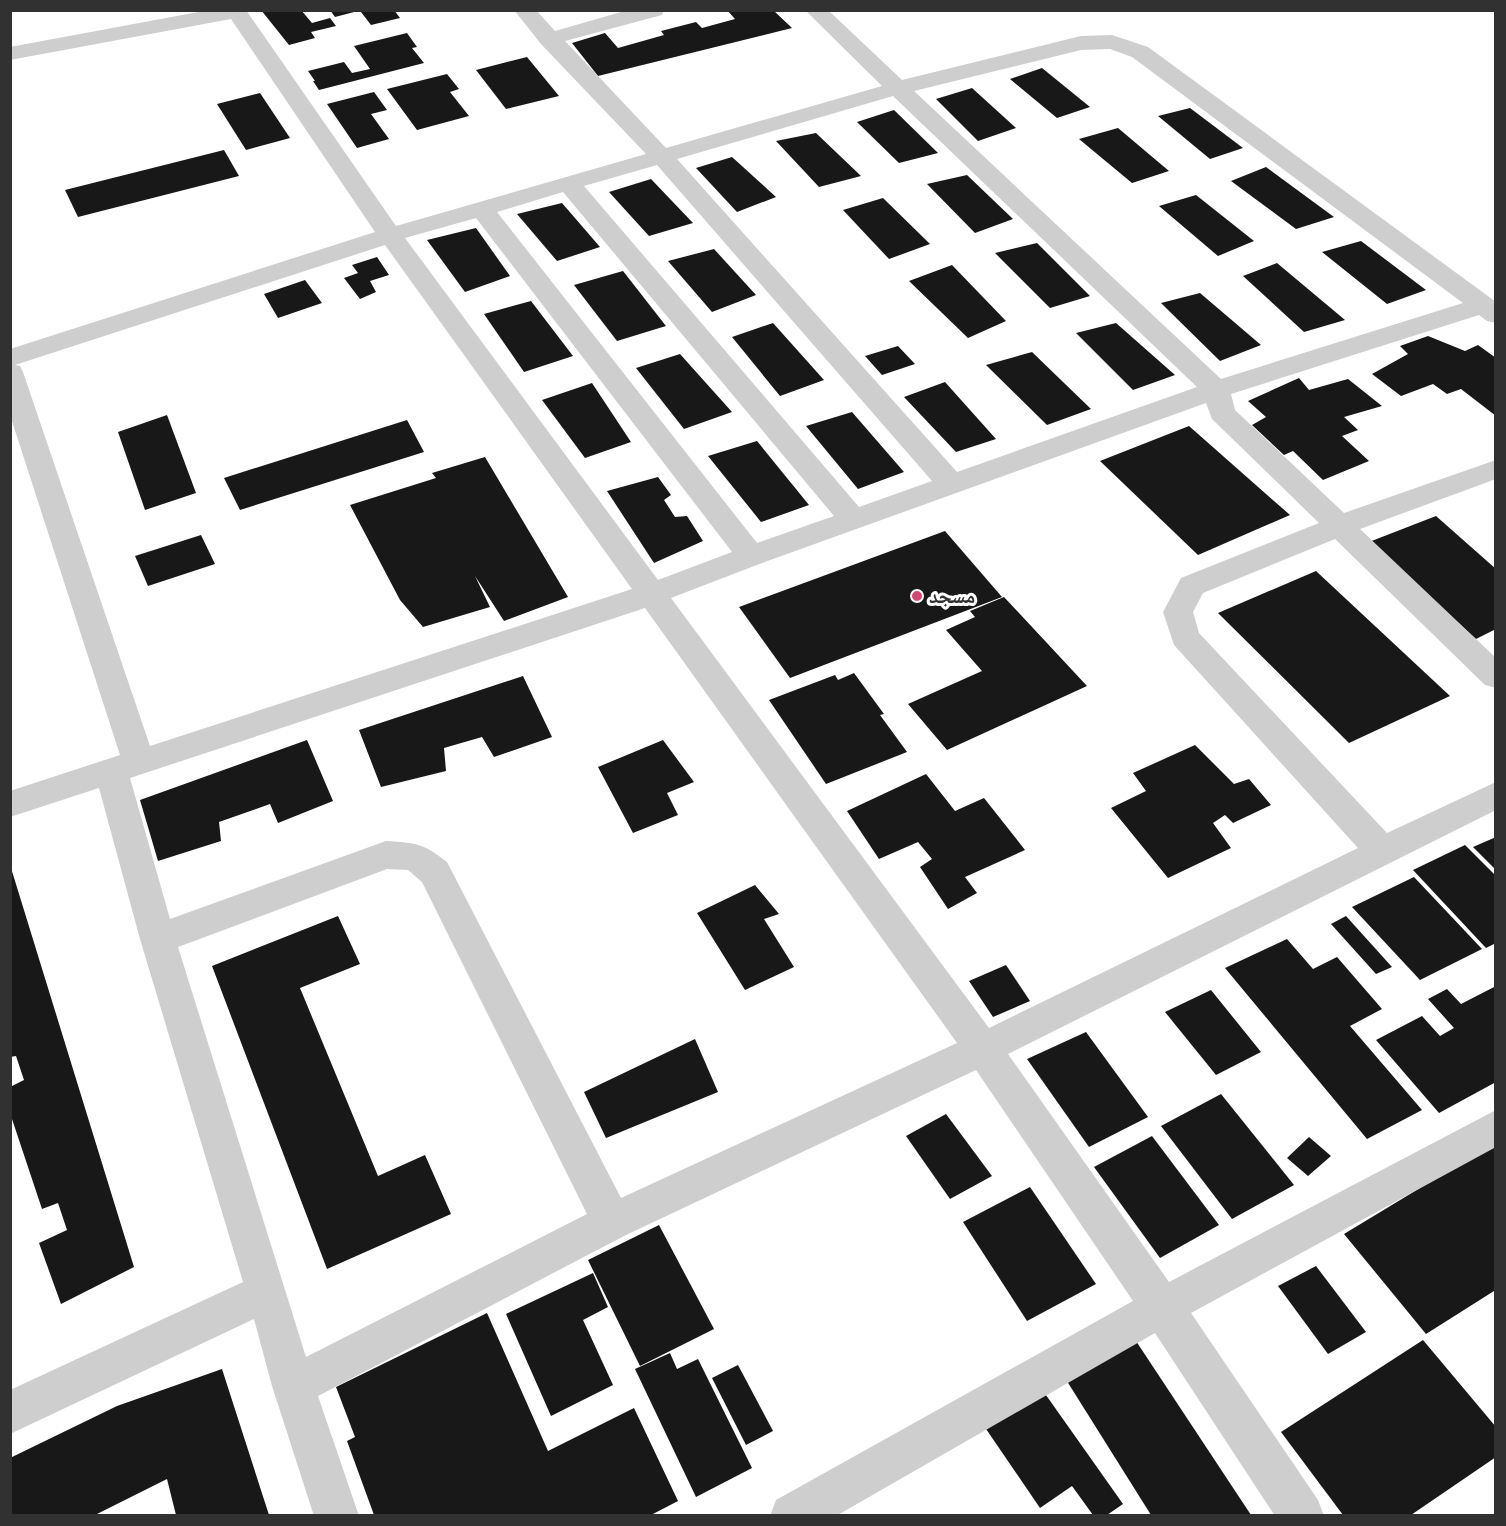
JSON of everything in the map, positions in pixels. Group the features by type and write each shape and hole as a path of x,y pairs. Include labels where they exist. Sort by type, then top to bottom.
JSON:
{"street":[{"path":"524,10 662,157 951,484"},
{"path":"549,39 654,10"},
{"path":"815,10 1216,390 1222,413 1496,677"},
{"path":"10,54 235,11 390,235 983,1049 1162,1307 1302,1515"},
{"path":"10,358 390,235 483,210 898,88 1081,42 1112,42 1140,52 1489,310"},
{"path":"569,184 853,519"},
{"path":"483,210 751,556"},
{"path":"10,804 652,594 853,519 1216,390 1489,310"},
{"path":"10,372 125,766 158,939 267,1292 293,1386 337,1515"},
{"path":"1382,851 1185,637 1178,612 1192,586 1339,526 1488,481"},
{"path":"293,1386 612,1222 983,1049 1496,795"},
{"path":"158,939 386,855 416,857 435,872 612,1222"},
{"path":"792,1515 1162,1307 1496,1127"},
{"path":"10,1413 267,1292"}],"building":[{"path":"261,10 301,10 312,23 330,18 336,26 311,32 315,38 289,45"},
{"path":"330,10 358,10 358,11 335,17"},
{"path":"394,10 400,18 371,25 361,12"},
{"path":"727,10 773,10 792,28 598,76 572,43 605,33 618,48 664,35 661,31 696,22 702,28 735,19"},
{"path":"407,33 417,47 412,48 424,63 319,90 308,71 344,62 352,73 370,69 354,46"},
{"path":"527,57 559,96 506,109 476,70"},
{"path":"1042,68 1090,107 1057,118 1010,79"},
{"path":"447,74 459,89 450,92 469,116 417,130 387,89"},
{"path":"972,88 1016,128 978,141 936,99"},
{"path":"374,92 387,110 371,114 389,139 357,148 327,104"},
{"path":"260,93 290,138 246,150 217,104"},
{"path":"1190,108 1243,148 1210,159 1158,116"},
{"path":"894,110 938,153 899,163 857,122"},
{"path":"1118,128 1169,171 1132,183 1079,139"},
{"path":"816,133 861,176 819,187 776,141"},
{"path":"224,150 239,176 78,217 65,190"},
{"path":"732,157 776,197 737,212 696,168"},
{"path":"1266,167 1334,217 1296,229 1231,181"},
{"path":"967,175 1013,219 975,233 927,184"},
{"path":"651,179 693,223 649,236 609,192"},
{"path":"1196,195 1254,241 1218,256 1159,206"},
{"path":"883,198 930,244 889,259 843,210"},
{"path":"562,203 600,247 557,261 517,214"},
{"path":"476,228 510,276 465,292 427,240"},
{"path":"1361,241 1426,290 1387,304 1322,252"},
{"path":"1037,243 1090,296 1050,308 995,253"},
{"path":"714,249 756,295 712,312 668,261"},
{"path":"377,257 389,275 370,281 376,292 360,299 344,278 358,273 352,265"},
{"path":"1277,263 1345,320 1304,332 1243,276"},
{"path":"952,265 1006,321 968,338 909,281"},
{"path":"623,271 666,326 617,341 574,285"},
{"path":"305,280 322,303 278,318 264,294"},
{"path":"1200,293 1261,345 1220,361 1161,303"},
{"path":"531,301 573,356 524,372 484,314"},
{"path":"773,323 824,380 780,396 732,337"},
{"path":"1116,323 1175,375 1133,390 1076,333"},
{"path":"1428,336 1465,351 1478,345 1496,358 1496,416 1461,389 1447,394 1433,384 1401,396 1372,374 1408,354 1400,346"},
{"path":"898,346 915,364 882,375 865,356"},
{"path":"1032,352 1091,409 1047,425 986,365"},
{"path":"680,354 732,412 684,429 636,368"},
{"path":"1299,378 1309,390 1348,379 1382,406 1344,417 1358,430 1342,436 1369,461 1323,480 1293,451 1284,455 1252,425 1266,417 1248,401"},
{"path":"945,382 996,439 956,452 904,397"},
{"path":"592,383 631,442 585,458 542,400"},
{"path":"852,412 904,472 858,489 806,426"},
{"path":"167,415 196,493 145,510 118,432"},
{"path":"407,420 424,452 240,510 224,478"},
{"path":"1189,426 1290,515 1198,555 1100,461"},
{"path":"757,441 809,505 761,522 708,456"},
{"path":"485,457 568,597 504,621 475,576 490,607 423,627 400,600 350,505 436,478 432,473"},
{"path":"658,477 671,495 664,500 675,517 687,516 703,541 654,563 607,491"},
{"path":"1436,516 1496,569 1496,629 1476,639 1369,542"},
{"path":"945,531 1002,597 790,678 739,607"},
{"path":"201,535 215,564 148,586 135,556"},
{"path":"1316,571 1450,696 1349,743 1218,613"},
{"path":"1004,597 1087,686 947,750 908,704 982,671 946,630 975,617 970,611"},
{"path":"854,673 884,714 880,715 907,752 826,784 769,700 835,675 838,680"},
{"path":"523,676 552,737 494,757 482,737 444,748 446,771 381,787 359,730"},
{"path":"307,740 333,801 278,823 270,804 219,822 221,841 158,861 140,800"},
{"path":"663,740 694,782 667,793 678,815 633,833 598,767"},
{"path":"1195,745 1234,784 1249,779 1271,805 1233,823 1225,815 1213,823 1231,848 1168,878 1111,808 1146,791 1133,773"},
{"path":"926,774 955,811 984,798 1025,850 965,877 977,893 948,909 920,867 932,859 918,842 879,859 847,811"},
{"path":"1496,837 1496,870 1473,847"},
{"path":"1465,845 1496,876 1496,943 1486,948 1413,870"},
{"path":"11,868 134,1267 61,1304 39,1243 67,1230 58,1203 42,1209 10,1113 10,1087 24,1080 16,1056 10,1057"},
{"path":"1414,877 1482,949 1420,980 1352,907"},
{"path":"755,885 779,914 764,919 794,967 745,990 697,913"},
{"path":"338,916 360,964 300,988 378,1176 425,1155 451,1214 327,1269 212,966"},
{"path":"1346,916 1392,967 1376,974 1331,924"},
{"path":"1287,939 1313,969 1337,957 1382,1009 1350,1026 1422,1110 1367,1139 1225,968"},
{"path":"1006,965 1030,1001 993,1017 969,981"},
{"path":"1496,986 1496,1082 1439,1113 1376,1040 1422,1016 1440,1036 1454,1028 1428,999 1447,989 1461,1004"},
{"path":"1211,990 1261,1052 1216,1075 1165,1012"},
{"path":"1086,1032 1148,1117 1089,1147 1027,1059"},
{"path":"695,1039 718,1092 606,1138 584,1092"},
{"path":"1221,1094 1294,1185 1232,1219 1161,1126"},
{"path":"946,1114 992,1176 950,1199 906,1136"},
{"path":"1152,1136 1219,1225 1160,1258 1094,1167"},
{"path":"1309,1137 1331,1156 1308,1176 1287,1158"},
{"path":"1496,1142 1496,1293 1494,1291 1426,1334 1344,1234"},
{"path":"1030,1187 1096,1284 1027,1321 963,1222"},
{"path":"659,1225 714,1329 640,1366 588,1260"},
{"path":"1316,1266 1366,1332 1328,1354 1278,1286"},
{"path":"593,1273 608,1307 583,1320 613,1385 551,1416 506,1314"},
{"path":"487,1313 548,1451 634,1408 678,1501 651,1515 374,1515 347,1441 355,1437 336,1387"},
{"path":"1423,1340 1496,1427 1496,1457 1411,1515 1343,1515 1281,1432"},
{"path":"1136,1341 1251,1515 1151,1515 1065,1378"},
{"path":"670,1353 677,1369 698,1359 752,1468 696,1497 635,1369"},
{"path":"738,1365 773,1431 746,1445 712,1378"},
{"path":"222,1369 269,1515 176,1515 167,1479 95,1515 10,1515 10,1458 117,1406"},
{"path":"1041,1388 1123,1504 1107,1515 1093,1515 1072,1486 1040,1508 984,1426"}],"place":[{"name":"مسجد","path":"917,596"}]}
